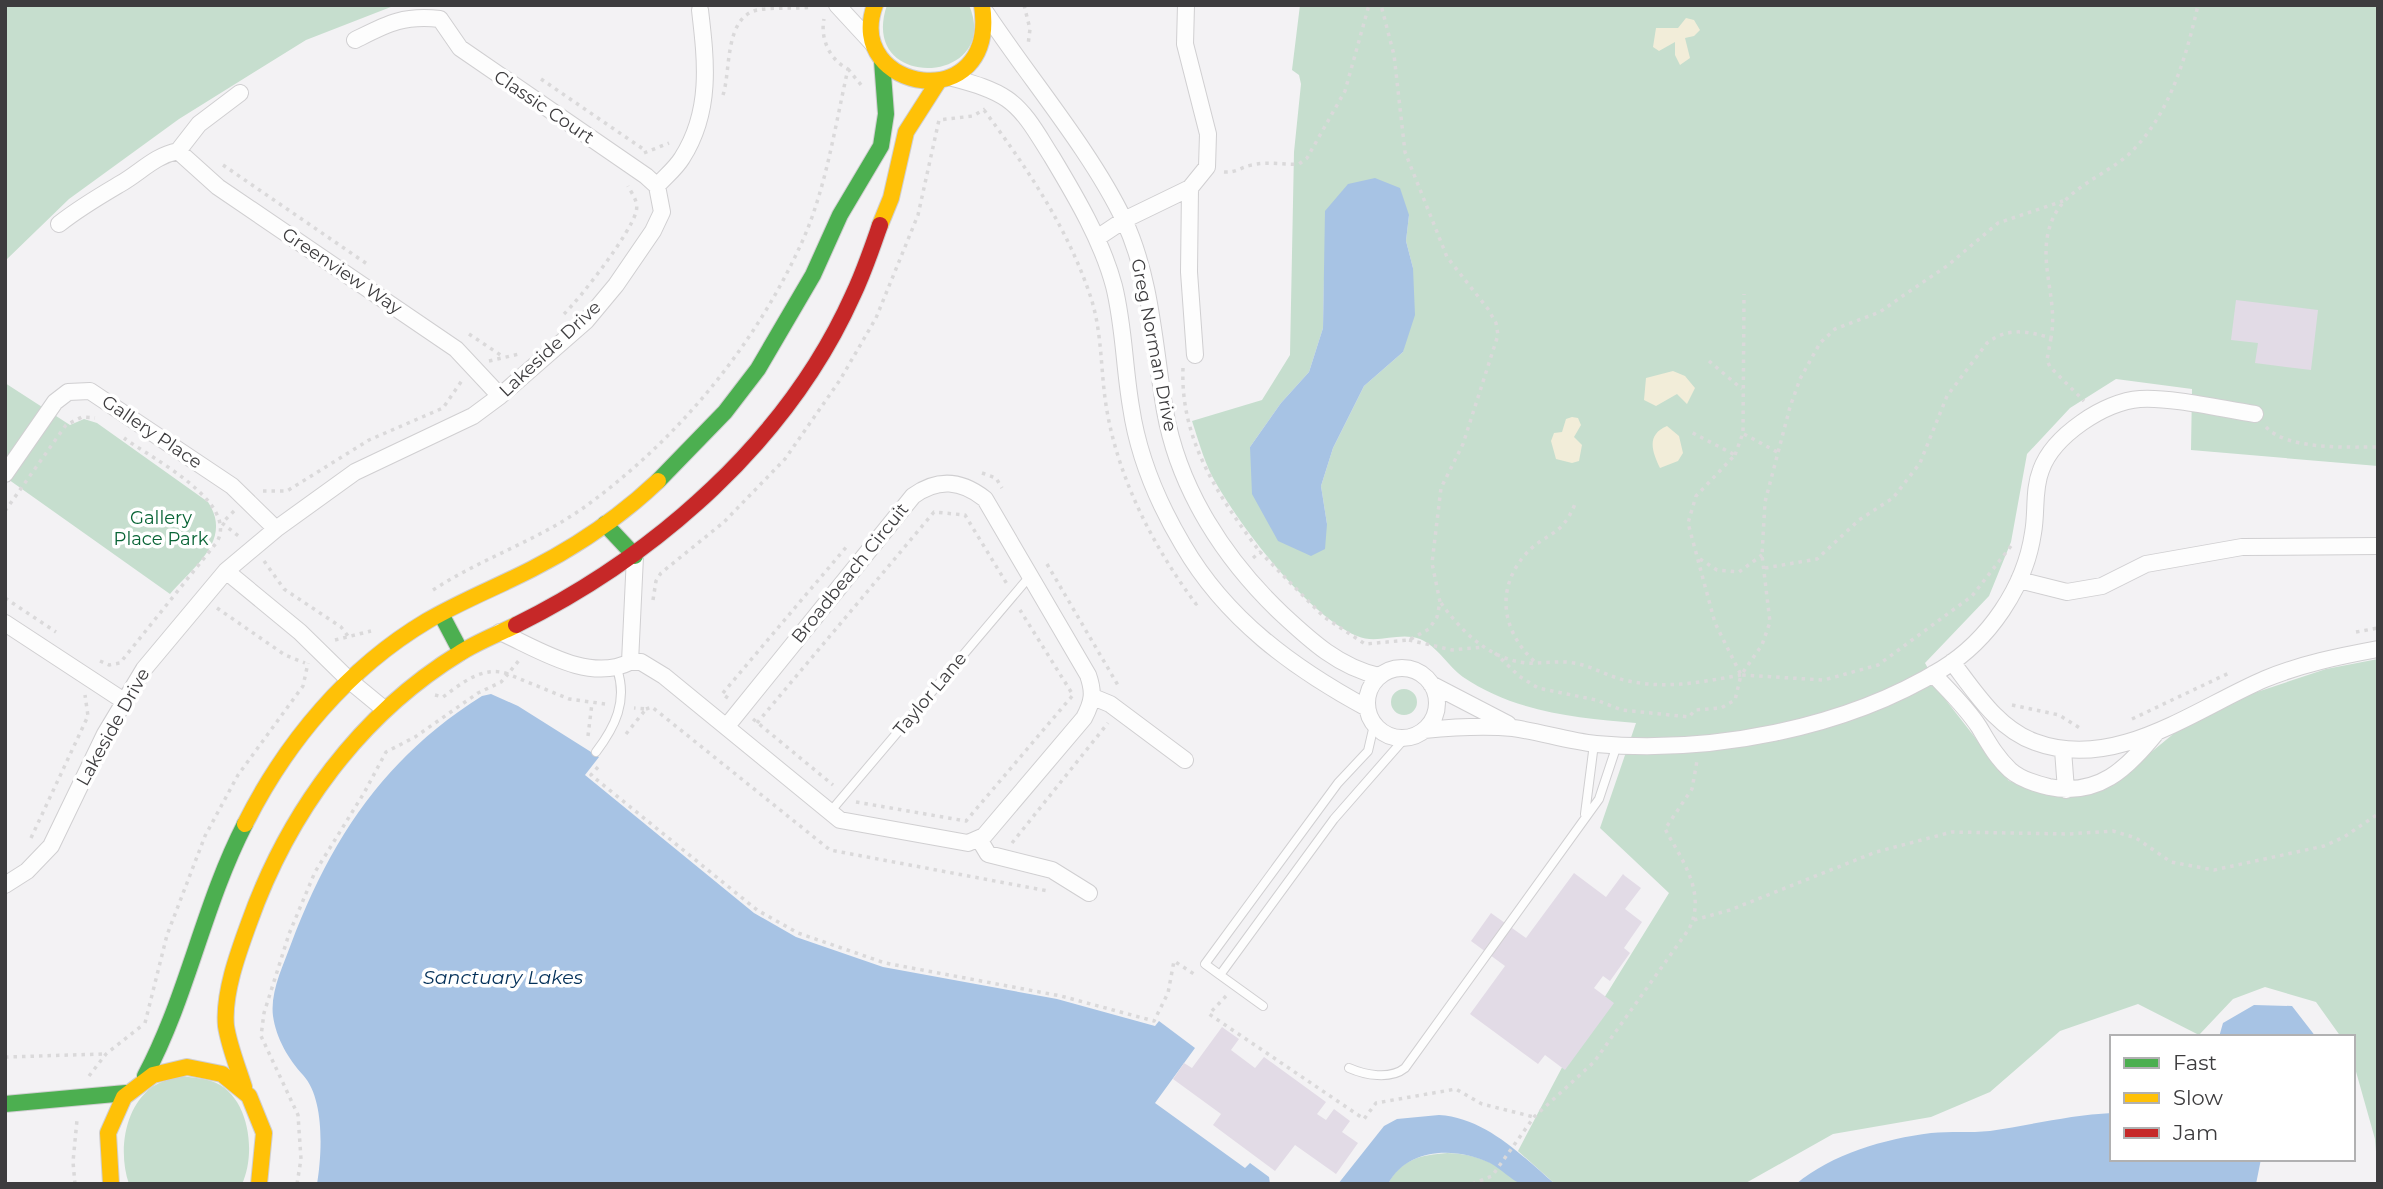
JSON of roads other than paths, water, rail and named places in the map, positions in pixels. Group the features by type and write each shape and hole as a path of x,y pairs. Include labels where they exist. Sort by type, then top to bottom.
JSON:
{"street":[{"path":"145,1076 174,1019 199,931 241,829 298,739 350,681 388,648 441,614 533,569 605,524 656,483 709,431 758,371 814,274 840,214 880,148 886,123 882,61 873,44 870,28 875,5"},
{"path":"1097,238 1124,220 1189,188 1207,167 1208,134 1185,44 1186,5"},
{"path":"832,8 873,44"},
{"path":"259,1184 265,1142 262,1124 244,1087 226,1025 228,991 240,944 276,858 311,794 333,765 384,709 421,679 461,653 580,592 635,556 699,503 730,473 776,418 815,363 853,296 891,198 910,122 946,80 969,66 981,50 986,31 983,8"},
{"name":"Greg Norman Drive","path":"983,8 1101,180 1124,220 1144,278 1166,414 1188,484 1211,529 1240,570 1309,639 1352,669 1379,676 1401,668 1413,670 1432,684 1516,729"},
{"path":"656,186 682,158 701,110 708,72 700,10"},
{"name":"Classic Court","path":"355,40 396,20 444,12 460,48 633,166 656,186"},
{"path":"882,61 907,79 946,80"},
{"name":"Greg Norman Drive","path":"946,80 996,92 1018,107 1059,169 1097,238 1119,310 1134,422 1142,453 1158,495 1183,545 1214,590 1282,656 1323,684 1367,708"},
{"path":"59,224 89,200 123,183 162,154 178,151 199,124 240,93"},
{"name":"Greenview Way","path":"178,151 218,187 435,334 477,369 500,396"},
{"name":"Lakeside Drive","path":"5,885 27,871 51,846 124,701 162,645 226,571 275,529 355,472 473,415 500,396 586,321 616,285 662,212 656,186"},
{"path":"1189,188 1189,272 1195,355"},
{"name":"Gallery Place","path":"5,474 55,402 68,392 90,391 247,500 275,529"},
{"name":"Greg Norman Drive","path":"1405,738 1424,730 1478,726 1516,729 1594,744 1697,745 1768,735 1857,708 1943,668 1989,631 2020,580 2034,534 2041,469 2070,432 2096,413 2120,401 2143,398 2255,414"},
{"name":"Broadbeach Circuit","path":"727,726 913,496 927,486 945,483 969,487 985,499 1088,675 1093,697"},
{"path":"1158,495 1188,484"},
{"path":"605,524 635,556 623,665"},
{"path":"2020,580 2067,592 2102,586 2146,564 2242,547 2378,546"},
{"path":"226,571 384,709"},
{"path":"441,614 461,653"},
{"path":"5,623 124,701"},
{"path":"500,632 583,667 641,662 664,676 727,726 840,820 867,827 953,842 968,843 979,839 1084,718 1093,697 1118,710 1185,760"},
{"path":"1943,668 1990,711 2033,742 2063,750 2120,744 2157,732 2268,678 2334,657 2378,649"},
{"path":"1943,668 1957,699 1979,727 1988,745 2012,772 2037,784 2066,790 2105,782 2130,765 2157,732"},
{"path":"1379,676 1367,696 1367,708 1374,725 1394,737 1405,738"},
{"path":"1424,730 1435,714 1436,694 1432,684"},
{"path":"2063,750 2066,790"},
{"path":"979,839 988,854 1052,870 1089,893"},
{"path":"111,1184 107,1163 108,1136 113,1117 126,1093 145,1076 166,1068 189,1067 225,1075 244,1087"},
{"path":"5,1104 126,1093"}],"lane":[{"name":"Taylor Lane","path":"830,812 1030,576"},
{"path":"596,752 616,722 620,708 623,665"},
{"path":"1263,1006 1205,964 1338,783 1368,751 1374,725"},
{"path":"1220,975 1334,819 1405,738"},
{"path":"1585,814 1594,744"},
{"path":"1349,1068 1372,1075 1399,1072 1405,1068 1566,846 1585,814 1599,799 1617,745"}],"water":[{"path":"1375,178 1400,188 1409,215 1406,241 1413,268 1415,315 1403,352 1364,386 1333,448 1321,486 1327,524 1325,549 1311,556 1278,541 1252,494 1250,447 1281,403 1309,372 1323,328 1325,211 1348,184"},
{"name":"Sanctuary Lakes","path":"491,694 518,706 599,757 585,775 754,913 796,937 883,967 1057,999 1155,1026 1159,1021 1195,1048 1155,1103 1245,1168 1250,1163 1269,1177 1270,1184 317,1184 321,1143 315,1098 310,1085 284,1048 273,1016 273,998 281,970 324,869 365,803 389,773 417,746 482,696"},
{"path":"2254,1005 2292,1006 2314,1035 2220,1035 2223,1023"},
{"path":"2110,1113 2110,1161 2261,1161 2256,1184 1796,1184 1810,1173 1842,1156 1895,1139 1931,1133 1990,1131"},
{"path":"1439,1115 1472,1123 1487,1131 1516,1150 1555,1184 1522,1184 1490,1163 1463,1154 1448,1153 1420,1157 1408,1163 1388,1184 1338,1184 1384,1126 1397,1119"}],"park label":[{"name":"Gallery Place Park","path":"161,528"}]}
